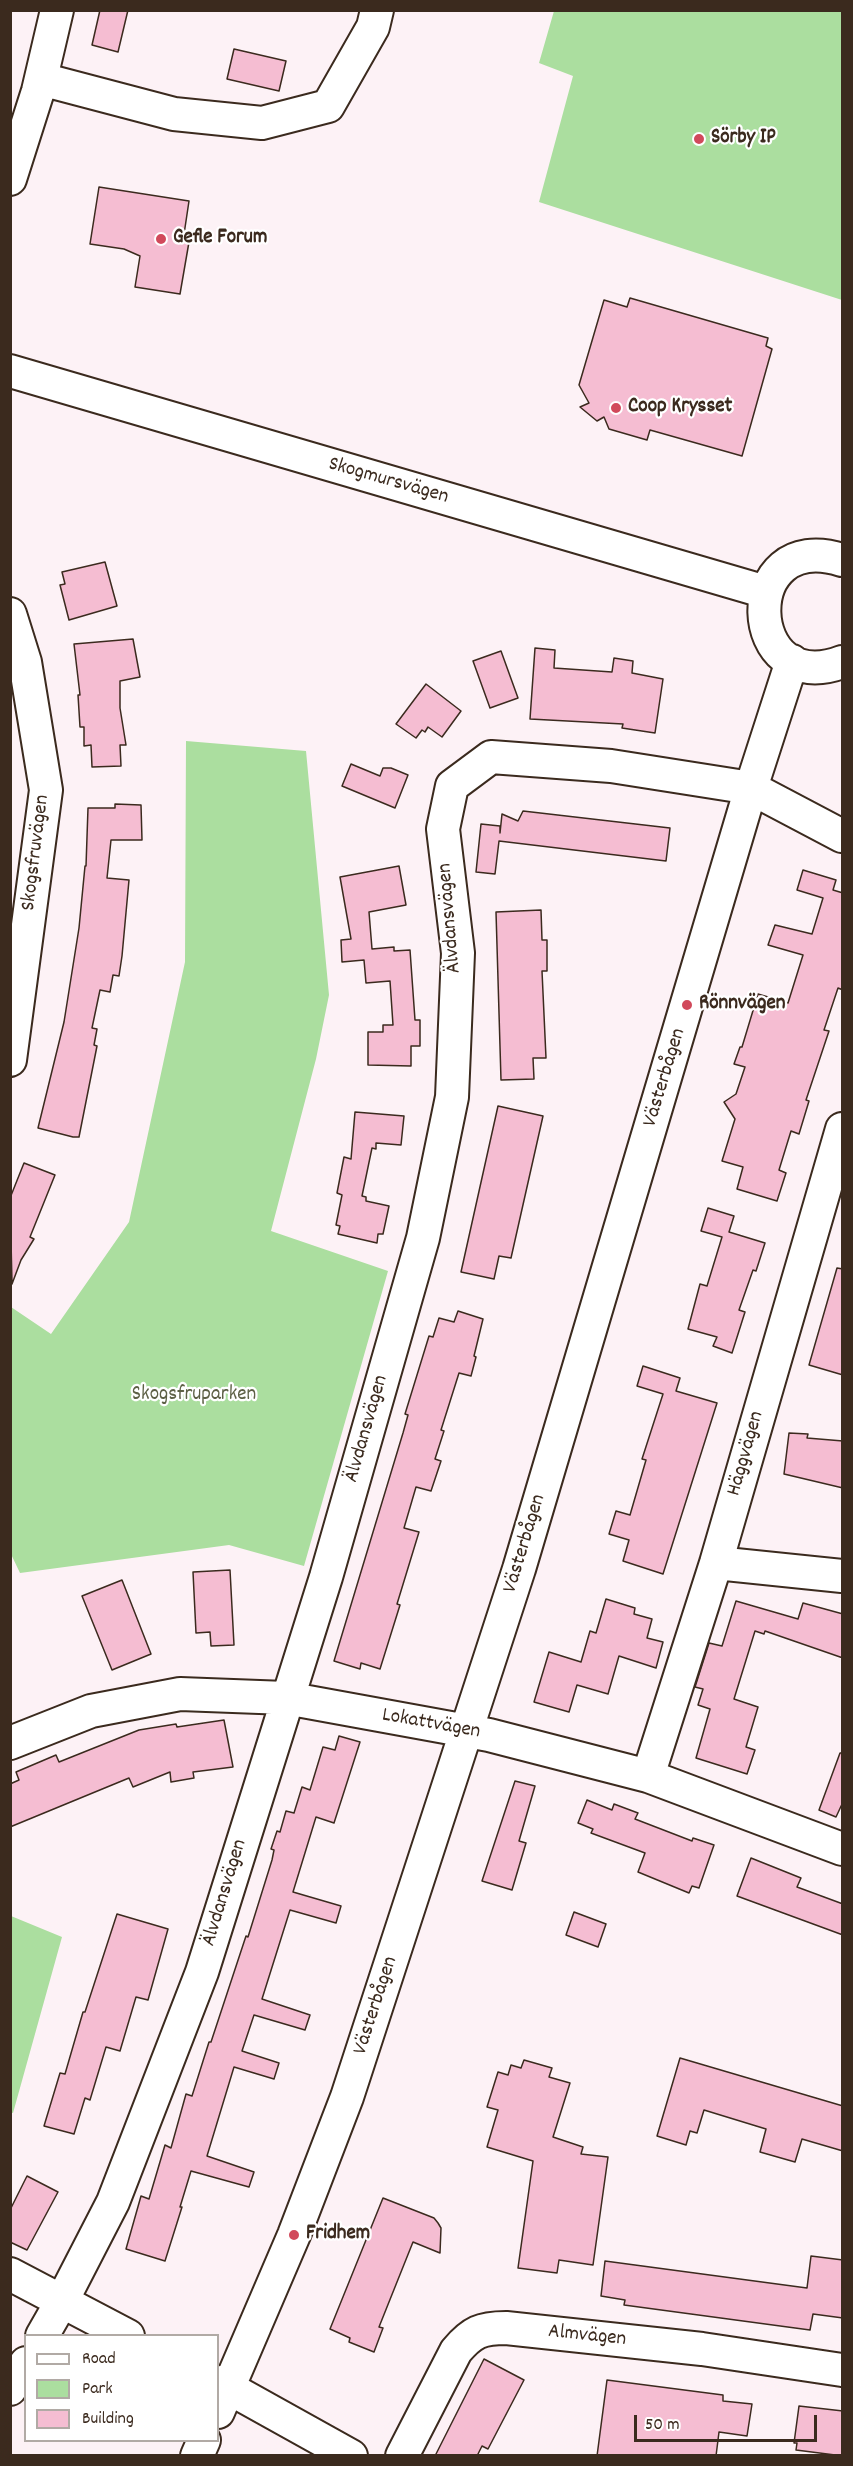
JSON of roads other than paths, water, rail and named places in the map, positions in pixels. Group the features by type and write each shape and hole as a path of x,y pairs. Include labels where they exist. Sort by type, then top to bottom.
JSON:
{"street":[{"path":"10,179 42,79 57,10"},
{"path":"42,79 174,114 262,123 328,106 374,27 376,10"},
{"name":"Skogmursvägen","path":"10,371 766,592"},
{"path":"843,560 827,556 808,556 790,563 776,575 766,592 763,608 767,631 779,651 792,661 810,667 830,667 843,662"},
{"name":"Skogsfruvägen","path":"10,614 18,666 45,790 10,1060"},
{"name":"Västerbågen","path":"221,2394 294,2235 347,2097 519,1569 751,788 792,661"},
{"name":"Älvdansvägen","path":"43,2334 113,2202 202,1972 286,1698 326,1577 420,1249 452,1097 458,953 443,829 452,786 491,757 611,766 751,788"},
{"path":"751,788 843,836"},
{"name":"Häggvägen","path":"648,1776 716,1563 843,1129"},
{"path":"716,1563 843,1576"},
{"name":"Lokattvägen","path":"10,1743 91,1711 180,1694 286,1698 512,1740 648,1776 843,1849"},
{"path":"10,2274 124,2334"},
{"name":"Almvägen","path":"402,2456 456,2351 467,2337 485,2328 506,2328 702,2349 843,2370"},
{"path":"10,2389 24,2366"},
{"path":"221,2394 351,2456"},
{"path":"197,2456 203,2442"}],"place":[{"name":"Sörby IP","path":"699,139"},
{"name":"Gefle Forum","path":"161,239"},
{"name":"Coop Krysset","path":"616,408"},
{"name":"Rönnvägen","path":"687,1005"},
{"name":"Fridhem","path":"294,2235"}],"park label":[{"name":"Skogsfruparken","path":"194,1396"}]}
